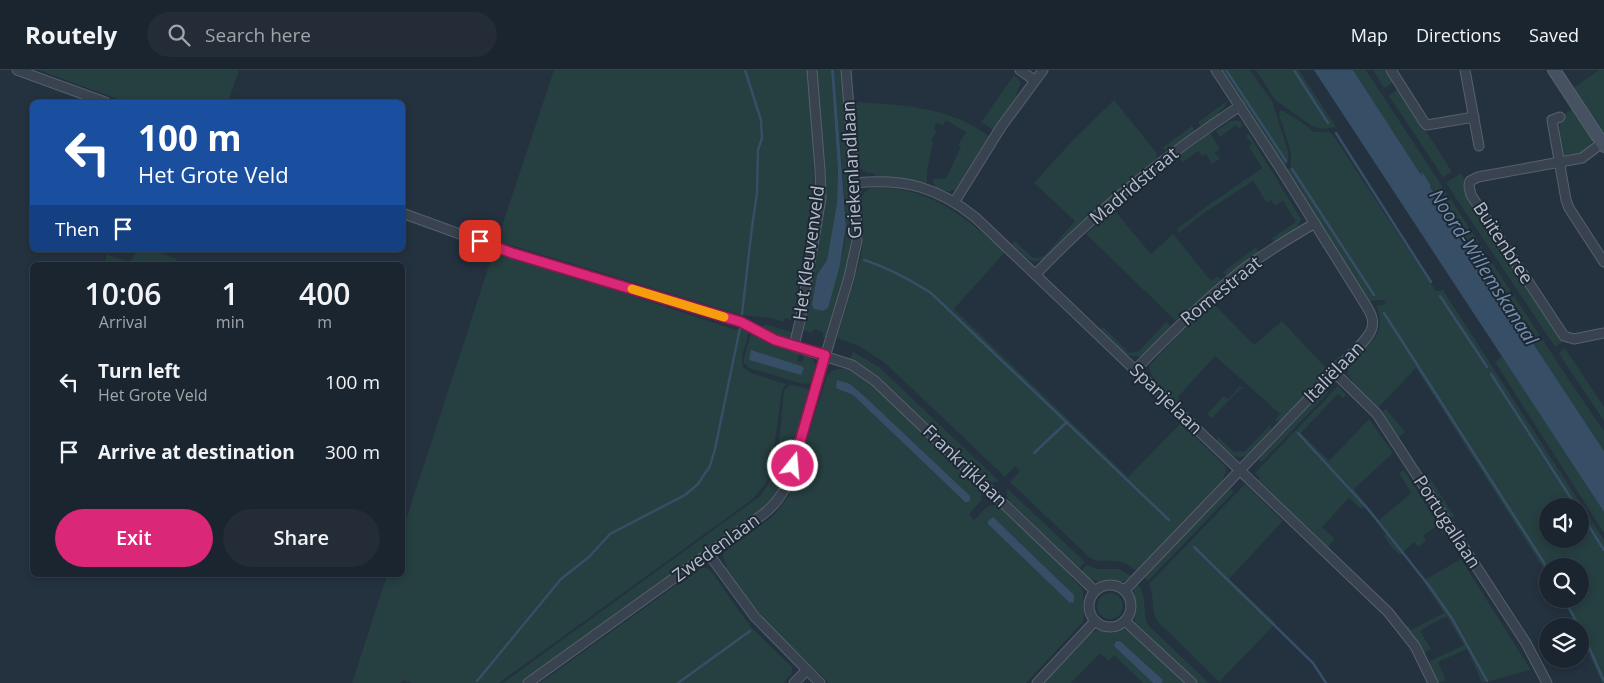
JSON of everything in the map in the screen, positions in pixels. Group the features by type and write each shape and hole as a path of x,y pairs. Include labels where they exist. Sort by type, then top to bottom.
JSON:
{"street":[{"path":"17,70 100,100"},
{"name":"Het Kleuvenveld","path":"794,346 800,321 821,188 812,70"},
{"name":"Griekenlandlaan","path":"825,355 857,241 857,214 846,70"},
{"path":"1020,70 1034,80"},
{"path":"955,201 1001,127 1042,70"},
{"name":"Italiëlaan","path":"1124,590 1370,335 1373,328 1374,320 1368,307 1216,70"},
{"path":"1391,70 1427,125 1474,117"},
{"path":"1465,70 1479,146"},
{"path":"1554,70 1603,145"},
{"name":"Madridstraat","path":"1036,274 1091,221 1136,182 1184,144 1240,106"},
{"path":"1554,116 1567,204 1604,262"},
{"name":"Buitenbree","path":"1603,145 1582,158 1478,177 1470,181 1469,190 1564,336 1574,339 1604,333"},
{"name":"Spanjelaan","path":"855,183 881,181 930,190 955,201 976,218 1388,612 1415,646 1433,683"},
{"name":"Frankrijklaan","path":"405,214 512,253 741,322 767,336 852,365 875,381 1095,590"},
{"name":"Romestraat","path":"1135,370 1180,324 1243,269 1315,223"},
{"name":"Zwedenlaan","path":"528,683 769,510 782,494 787,484 825,355"},
{"name":"Portugallaan","path":"1334,372 1377,414 1530,650 1547,683"},
{"path":"708,553 755,617 820,683"},
{"path":"1110,584 1124,590 1131,605 1131,611 1125,621 1110,627 1095,621 1091,616 1089,602 1095,590 1110,584"},
{"path":"1037,683 1095,621"},
{"path":"1125,621 1192,683"},
{"path":"794,683 807,670"}],"green space":[{"path":"38,70 239,70 229,100 120,100"},
{"path":"554,70 807,70 813,137 814,190 793,320 785,318 783,322 771,318 741,315 497,241"},
{"path":"815,70 831,70 838,170 837,203 827,260 819,272 840,265 845,240 846,217 834,70 842,70 852,215 850,254 826,338 823,337 823,332 814,329 812,333 802,330 825,192"},
{"path":"1220,70 1250,70 1272,101 1288,151 1288,162 1284,168"},
{"path":"1256,70 1299,70 1336,127 1323,129 1312,126 1275,100"},
{"path":"1353,70 1366,70 1604,431 1604,451 1430,187 1430,184 1423,178"},
{"path":"1373,70 1387,70 1395,81 1384,88"},
{"path":"1599,70 1604,70 1604,138 1573,88"},
{"path":"1014,75 1020,81 1016,94 1018,96 993,130 981,122"},
{"path":"1399,88 1452,172 1443,177 1389,96"},
{"path":"1114,100 1156,152 1155,161 1111,197 1045,258 1035,261 1027,258 1012,244 1015,241 1033,258 1039,258 1045,255 1075,221 1034,183 1073,140"},
{"path":"1227,101 1224,108 1219,112 1220,114 1201,127 1198,122"},
{"path":"855,102 908,106 941,113 958,118 989,136 955,190 943,190 933,183 933,179 946,178 961,147 958,145 966,132 946,120 943,125 936,123 934,129 937,131 931,140 933,142 927,171 927,184 902,178 875,177 875,174 867,173 860,168"},
{"path":"1573,109 1592,139 1589,148 1585,152 1571,158 1563,154 1562,151 1560,122 1564,115"},
{"path":"1280,111 1300,121 1314,132 1329,132 1333,135 1436,291 1443,290 1577,498 1539,498 1539,548 1589,548 1589,517 1604,540 1604,683 1602,683 1589,653 1589,618 1573,618 1567,608 1589,608 1589,558 1539,558 1539,561 1416,368 1378,408 1375,408 1351,383 1353,382 1347,374 1348,368 1377,334 1379,317 1376,306 1386,304 1384,300 1369,301 1286,171 1291,166 1291,152 1279,115"},
{"path":"1236,120 1241,122 1243,126 1238,129 1236,125 1220,137 1216,131 1229,122"},
{"path":"1192,126 1195,131 1170,149 1162,148"},
{"path":"1210,133 1220,149 1215,153 1220,159 1212,164 1206,154 1202,156 1198,151 1183,162 1178,157"},
{"path":"1249,134 1301,219 1298,226 1274,242 1272,238 1296,222 1283,201 1275,206 1271,200 1267,203 1253,181 1204,213 1179,233 1177,229 1262,168 1249,147 1252,144 1246,136"},
{"path":"1461,173 1465,180 1464,188 1564,340 1555,347 1446,183"},
{"path":"870,188 891,188 928,197 960,215 1005,252 954,309 1128,477 1181,423 1226,467 1223,482 1138,572 1121,562 1099,561 1090,558 1010,482 1020,471 1015,466 1005,477 885,363 861,347 837,338 861,256 863,233 862,195"},
{"path":"1114,210 1151,254 1173,234 1211,281 1218,276 1221,280 1176,321 1086,234"},
{"path":"1256,247 1259,253 1227,276 1223,272"},
{"path":"494,250 733,329 739,330 740,324 750,328 742,356 743,367 751,373 786,384 782,391 771,470 768,480 753,499 499,683 412,683 404,680 400,683 352,683 386,577 405,577 405,523"},
{"path":"135,252 158,252 177,259 176,262 130,262"},
{"path":"107,254 127,262 105,262"},
{"path":"1213,303 1254,345 1282,321 1326,368 1339,356 1342,359 1279,422 1274,421 1280,414 1215,356 1178,397 1181,401 1178,403 1154,381 1155,379 1151,374 1149,366 1182,330"},
{"path":"1166,322 1171,326 1140,357 1126,355 1100,330 1103,327 1129,353 1139,351"},
{"path":"765,325 795,333 787,339 768,333 761,328 761,326"},
{"path":"752,329 786,348 800,352 797,361 802,362 804,357 801,355 802,353 808,355 814,361 816,369 813,383 803,384 749,368 744,363 744,358"},
{"path":"1565,348 1604,407 1604,421 1561,357 1559,353"},
{"path":"853,352 879,367 999,481 992,483 985,480 881,379 850,359"},
{"path":"1502,356 1604,512 1604,533 1589,509 1589,498 1582,498 1495,362"},
{"path":"847,367 866,378 981,489 982,500 969,514 974,520 989,506 996,505 1001,507 1074,575 1072,578 1082,588 1083,622 1026,683 829,683 764,619 724,568 727,566 723,558 724,552 774,515 788,497 827,376 840,368 845,369","holes":["850,384 863,395 965,502 853,395 844,391"]},
{"path":"791,385 806,388 811,392 783,483 768,504 522,683 503,683 760,496 772,475 778,447 784,391"},
{"path":"1240,386 1243,389 1240,389 1212,418 1207,414 1224,396 1228,399"},
{"path":"1338,386 1346,395 1343,398 1338,394 1301,433 1329,461 1369,419 1393,453 1354,489 1379,520 1411,493 1399,473 1404,470 1445,535 1437,526 1423,535 1426,541 1418,547 1414,542 1400,555 1384,536 1387,533 1364,507 1361,509 1349,498 1322,527 1335,539 1328,547 1258,480 1260,478 1255,473"},
{"path":"1323,388 1328,393 1262,462 1257,458"},
{"path":"1386,409 1405,432 1398,438 1381,413"},
{"path":"1270,425 1272,430 1256,449 1246,456 1232,455 1217,441 1218,437 1234,452 1245,451"},
{"path":"1428,475 1455,517 1449,517 1424,477"},
{"path":"1245,484 1283,521 1229,579 1276,623 1219,682 1157,621 1149,584"},
{"path":"1229,487 1234,492 1148,581 1143,576"},
{"path":"1007,488 1085,562 1079,569 1010,502 1007,496"},
{"path":"1461,559 1531,670 1482,683 1467,649 1438,662 1446,681 1438,683 1428,662 1464,645 1447,617 1420,631 1431,649 1424,653 1406,626 1408,625 1411,630 1444,613 1423,581"},
{"path":"1087,565 1096,569 1119,569 1133,577 1122,582 1098,582 1090,579 1081,571"},
{"path":"705,567 711,571 751,627 792,667 792,673 784,683 540,683 697,570"},
{"path":"1137,583 1143,592 1148,625 1209,683 1197,683 1135,622 1133,592"},
{"path":"1110,593 1119,597 1123,606 1119,615 1110,619 1101,615 1097,606 1101,597"},
{"path":"1122,629 1131,632 1186,683 1162,683 1162,680 1118,640 1115,647 1153,683 1143,683 1114,655 1109,661 1100,653 1071,683 1042,683 1090,633 1097,630"}],"water":[{"path":"831,70 834,70 846,226 840,265 828,308 823,311 814,309 812,305 817,275 827,260 837,203 838,170"},
{"path":"1314,70 1353,70 1423,178 1422,172 1430,184 1430,187 1604,451 1604,512"},
{"path":"751,350 804,368 801,375 749,360"},
{"path":"837,380 850,384 863,395 970,496 970,500 965,502 853,395 836,388"},
{"path":"993,517 1074,595 1074,602 1070,603 988,524 988,521"},
{"path":"1120,641 1163,680 1162,683 1153,683 1115,647 1114,644"}],"waterway":[{"path":"742,314 757,193 758,150 762,138 761,120 745,70"},
{"path":"1226,70 1286,161"},
{"path":"1294,70 1328,123"},
{"path":"1336,133 1431,282"},
{"path":"1292,169 1374,295"},
{"path":"864,260 899,274 931,293 1169,520"},
{"path":"1440,296 1487,367"},
{"path":"1384,313 1541,558"},
{"path":"477,681 561,579 589,557 610,534 685,495 698,484 710,466 715,449 740,328"},
{"path":"1491,374 1571,498"},
{"path":"1034,453 1067,422"},
{"path":"1298,433 1368,509 1430,587 1453,620 1487,681"},
{"path":"1589,526 1604,550"},
{"path":"1194,547 1313,663 1326,683"},
{"path":"1569,608 1575,618"},
{"path":"678,683 750,631"},
{"path":"1589,647 1604,681"}],"slow traffic":[{"path":"632,289 724,317"}],"route":[{"path":"480,241 512,253 741,322 775,340 825,355 793,466"}],"water label":[{"name":"Noord-Willemskanaal","path":"1484,267"}]}
